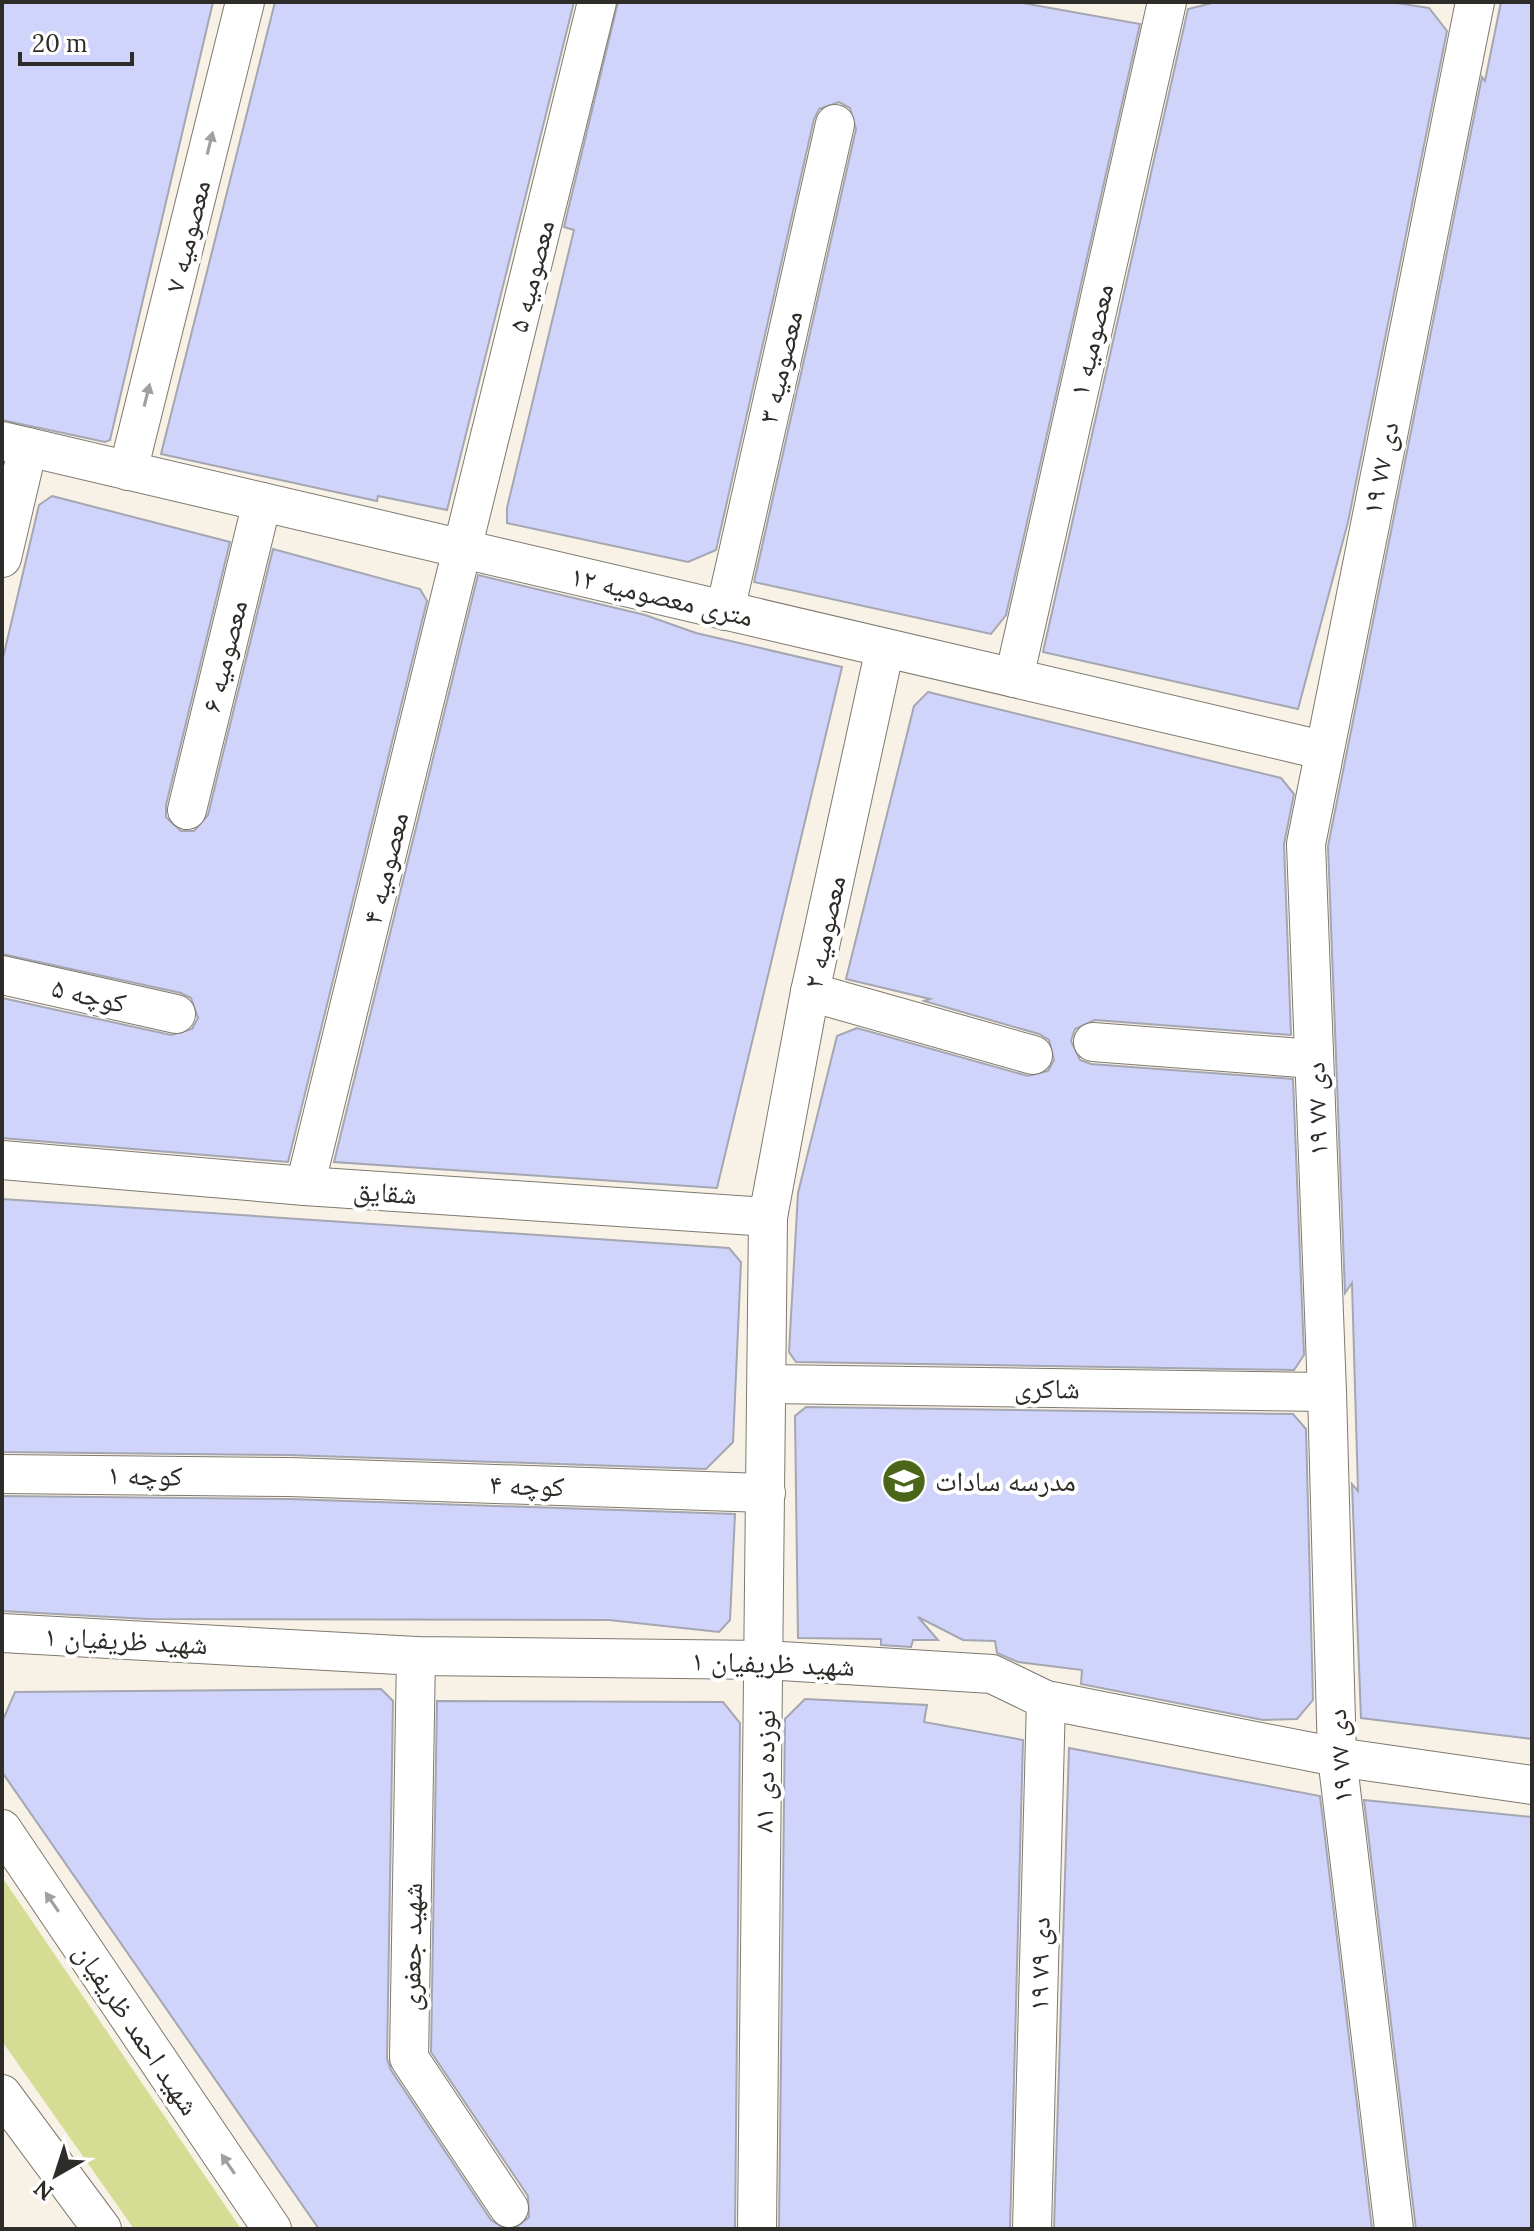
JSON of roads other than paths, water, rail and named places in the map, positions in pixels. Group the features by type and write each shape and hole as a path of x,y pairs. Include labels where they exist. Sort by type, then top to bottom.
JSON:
{"street":[{"name":"معصومیه ۷","path":"128,471 245,2"},
{"name":"معصومیه ۵","path":"464,550 597,2"},
{"name":"معصومیه ۱","path":"1014,678 1167,2"},
{"name":"۱۹ دی ۷۷","path":"1394,2229 1337,1757 1306,844 1471,3"},
{"name":"معصومیه ۳","path":"725,611 835,124"},
{"name":"۱۲ متری معصومیه","path":"15,444 1322,750"},
{"path":"2,558 15,444"},
{"name":"معصومیه ۶","path":"187,810 262,502"},
{"name":"معصومیه ۴","path":"305,1186 464,550"},
{"name":"معصومیه ۲","path":"768,1217 810,992 885,648"},
{"name":"کوچه ۵","path":"2,975 176,1014"},
{"path":"810,992 1033,1055"},
{"path":"1093,1042 1314,1059"},
{"name":"شقایق","path":"2,1160 305,1186 768,1217"},
{"name":"نوزده دی ۸۱","path":"757,2229 768,1217"},
{"name":"شاکری","path":"767,1384 1327,1392"},
{"name":"کوچه ۱","path":"2,1474 289,1477"},
{"name":"کوچه ۴","path":"289,1477 766,1493"},
{"name":"شهید ظریفیان ۱","path":"2,1633 416,1656 765,1660 992,1674 1046,1700 1337,1757 1532,1785"},
{"name":"شهید جعفری","path":"416,1656 409,2058 509,2208"},
{"name":"۱۹ دی ۷۹","path":"1032,2229 1046,1700"},
{"name":"شهید احمد ظریفیان","path":"2,1829 272,2229"},
{"path":"2,2094 102,2229"}],"place":[{"name":"مدرسه سادات","path":"904,1481"}]}
